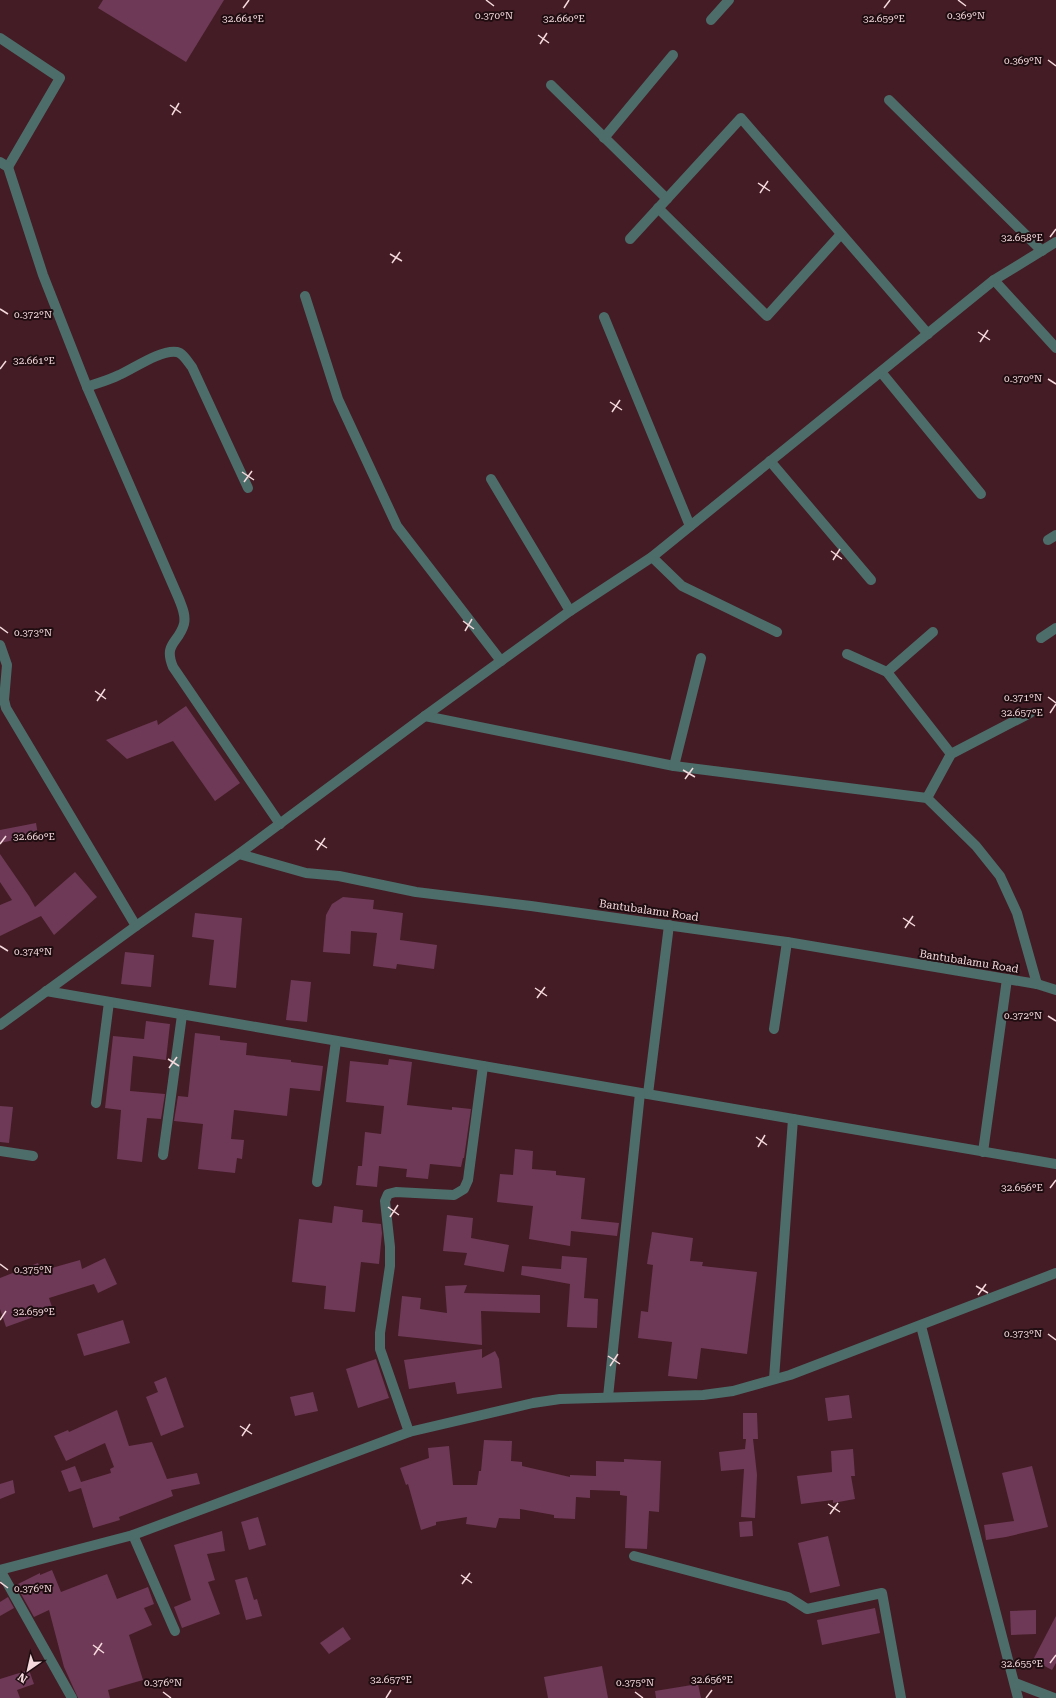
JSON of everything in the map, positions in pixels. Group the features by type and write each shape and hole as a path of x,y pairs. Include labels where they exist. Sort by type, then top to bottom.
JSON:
{"street":[{"path":"711,20 729,0"},
{"path":"0,38 60,78 4,165 43,275 87,387 184,614 184,623 168,656 173,667 280,824"},
{"path":"604,138 673,55"},
{"path":"551,85 667,199"},
{"path":"889,100 1042,251"},
{"path":"630,239 740,118 928,334"},
{"path":"658,208 767,316 841,234"},
{"path":"0,1025 136,926 239,854 500,661 570,611 652,557 994,280 1056,242"},
{"path":"994,280 1056,348"},
{"path":"305,296 338,399 397,526 500,661"},
{"path":"604,318 690,526"},
{"path":"87,387 118,376 154,357 168,352 177,352 182,355 192,367 248,488"},
{"path":"881,372 981,494"},
{"path":"770,461 872,580"},
{"path":"491,479 570,611"},
{"path":"652,557 682,586 776,632"},
{"path":"1041,638 1056,628"},
{"path":"887,672 933,632"},
{"path":"0,645 7,665 2,702 136,926"},
{"path":"847,654 887,672 951,754"},
{"path":"674,766 701,658"},
{"path":"927,798 951,754 1030,713"},
{"path":"425,716 674,766 927,798 976,846 1000,876 1017,913 1037,984"},
{"name":"Bantubalamu Road","path":"239,854 306,873 339,876 416,892 787,942 1037,984 1056,990"},
{"path":"608,1397 644,1094 669,925"},
{"path":"774,1029 787,942"},
{"path":"983,1152 1007,979"},
{"path":"46,991 1056,1164"},
{"path":"96,1103 109,1002"},
{"path":"163,1155 182,1014"},
{"path":"317,1182 336,1041"},
{"path":"409,1432 380,1349 380,1333 390,1266 390,1247 385,1201 388,1194 396,1192 454,1195 464,1189 468,1180 483,1066"},
{"path":"774,1379 793,1119"},
{"path":"0,1151 33,1156"},
{"path":"72,1698 0,1570 133,1535 409,1432 533,1403 560,1399 703,1394 733,1391 790,1375 1056,1274"},
{"path":"921,1326 1018,1698"},
{"path":"133,1535 175,1631"},
{"path":"634,1556 788,1597 807,1609 882,1593 901,1698"},
{"path":"1015,1683 1054,1698"}],"building":[{"path":"103,0 224,0 186,62 98,8"},
{"path":"186,706 240,783 215,801 173,741 127,759 106,740 157,720 158,725"},
{"path":"36,823 38,835 0,843 0,830"},
{"path":"0,854 35,907 75,872 97,897 54,935 41,916 0,936 0,905 12,900 0,882"},
{"path":"343,897 374,900 373,909 403,913 400,940 437,945 434,969 397,964 396,969 373,966 377,933 351,931 350,954 323,952 326,915 332,904"},
{"path":"195,913 242,918 236,988 209,985 214,940 192,937"},
{"path":"125,952 154,955 151,987 121,984"},
{"path":"291,980 311,982 307,1022 286,1020"},
{"path":"146,1021 170,1024 166,1060 133,1056 130,1091 165,1094 161,1119 147,1118 142,1162 117,1159 121,1110 105,1108 113,1036 144,1039"},
{"path":"195,1033 220,1036 220,1040 247,1043 246,1055 291,1060 291,1062 323,1066 320,1091 290,1088 287,1116 234,1110 231,1139 244,1140 242,1159 237,1158 235,1173 198,1169 203,1124 174,1121 178,1096 188,1097"},
{"path":"389,1059 412,1062 407,1105 452,1110 452,1107 471,1109 464,1158 461,1167 430,1164 428,1179 406,1177 407,1169 379,1166 377,1187 356,1185 358,1166 362,1166 365,1132 381,1134 384,1106 346,1102 350,1061 388,1065"},
{"path":"0,1106 13,1107 9,1143 0,1142"},
{"path":"515,1149 533,1151 532,1169 556,1171 556,1175 585,1178 581,1219 619,1223 617,1236 571,1231 570,1246 529,1239 533,1206 497,1202 500,1174 513,1175"},
{"path":"334,1206 363,1210 362,1222 381,1224 382,1233 379,1264 361,1262 355,1312 324,1309 326,1286 292,1282 299,1219 332,1223"},
{"path":"447,1215 473,1218 471,1238 509,1245 504,1272 464,1265 467,1253 443,1251"},
{"path":"652,1232 693,1238 690,1261 703,1262 702,1266 757,1272 747,1354 701,1348 697,1379 668,1376 672,1342 638,1338 641,1311 648,1312 653,1265 647,1264"},
{"path":"562,1256 587,1258 584,1298 598,1299 597,1328 567,1327 570,1284 521,1275 522,1266 561,1269"},
{"path":"105,1258 117,1284 98,1293 94,1284 49,1298 53,1310 6,1327 0,1309 0,1278 38,1263 41,1271 80,1260 82,1269"},
{"path":"467,1285 464,1293 540,1295 540,1313 481,1311 482,1345 398,1336 402,1296 421,1298 420,1309 447,1313 445,1286"},
{"path":"123,1320 130,1343 84,1356 77,1334"},
{"path":"482,1349 482,1358 495,1351 499,1359 502,1388 457,1394 455,1382 409,1389 404,1360"},
{"path":"376,1359 389,1398 358,1408 346,1369"},
{"path":"166,1377 184,1427 161,1436 146,1397 158,1392 154,1382"},
{"path":"313,1392 318,1411 295,1416 290,1397"},
{"path":"849,1395 852,1418 828,1421 825,1398"},
{"path":"117,1410 129,1446 152,1442 167,1479 197,1473 200,1484 171,1490 173,1496 119,1517 120,1520 93,1528 81,1488 69,1492 61,1471 75,1466 81,1482 111,1473 110,1469 114,1467 105,1443 66,1461 54,1436 68,1430 69,1432"},
{"path":"743,1413 757,1413 758,1439 753,1439 757,1475 755,1518 741,1517 744,1469 721,1471 719,1452 745,1449 746,1439 743,1439"},
{"path":"484,1440 512,1441 511,1461 522,1462 522,1466 570,1477 570,1475 596,1476 596,1461 624,1462 624,1459 661,1461 659,1512 649,1511 647,1549 625,1548 627,1496 620,1495 620,1491 590,1490 590,1498 576,1497 575,1519 554,1518 554,1515 520,1509 520,1519 499,1518 496,1528 466,1524 467,1517 436,1522 436,1525 421,1530 408,1484 406,1485 400,1468 429,1458 428,1448 449,1446 453,1485 477,1485 479,1471 481,1471"},
{"path":"853,1449 855,1476 851,1476 855,1499 833,1503 833,1500 801,1504 797,1476 832,1472 831,1451"},
{"path":"1032,1466 1048,1527 986,1540 984,1525 1014,1521 1002,1473"},
{"path":"13,1480 15,1493 0,1499 0,1484"},
{"path":"258,1517 266,1545 249,1550 241,1522"},
{"path":"752,1521 753,1536 740,1537 739,1522"},
{"path":"222,1531 225,1551 207,1554 215,1580 208,1582 220,1614 182,1628 174,1607 191,1600 174,1545"},
{"path":"828,1536 840,1586 810,1593 798,1543"},
{"path":"52,1570 61,1592 107,1574 117,1599 148,1587 154,1604 144,1608 152,1625 129,1635 143,1680 108,1690 110,1698 78,1698 64,1667 49,1610 34,1617 16,1585 40,1573 40,1575"},
{"path":"247,1577 254,1600 257,1599 262,1616 246,1620 235,1580"},
{"path":"8,1597 14,1608 0,1616 0,1602"},
{"path":"875,1608 880,1633 822,1645 817,1620"},
{"path":"1036,1610 1036,1634 1011,1635 1010,1611"},
{"path":"1056,1616 1056,1663 1052,1670 1033,1660"},
{"path":"343,1627 351,1639 329,1654 320,1643"},
{"path":"602,1666 608,1698 548,1698 544,1677"},
{"path":"29,1670 34,1684 17,1690 20,1698 0,1698 0,1679"},
{"path":"698,1684 701,1698 656,1698 655,1691"}]}
